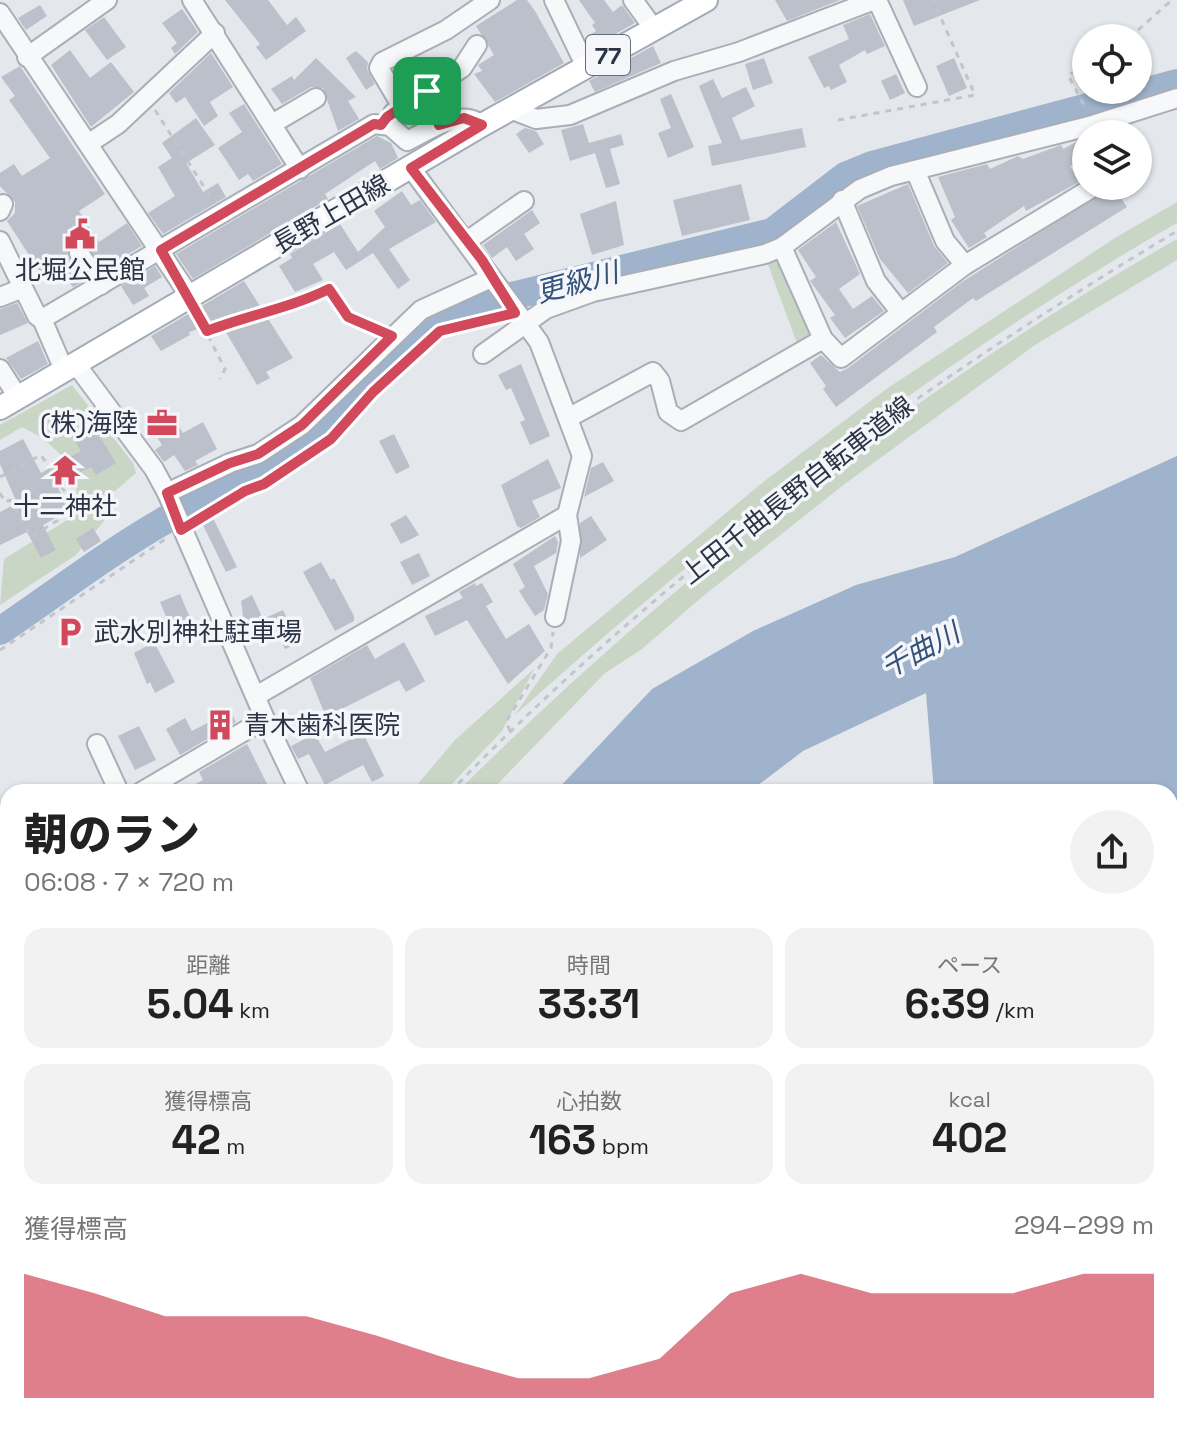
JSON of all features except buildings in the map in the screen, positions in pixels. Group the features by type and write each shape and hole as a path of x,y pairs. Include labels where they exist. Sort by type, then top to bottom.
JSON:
{"main road":[{"name":"長野上田線","path":"9,403 482,125 706,0"}],"street":[{"path":"27,57 107,0"},
{"path":"192,0 300,169"},
{"path":"402,107 379,68 382,62 446,30 490,0"},
{"path":"554,0 586,67"},
{"path":"633,0 654,29"},
{"path":"510,109 536,119 570,115 674,71 739,52 876,0 917,87"},
{"path":"0,13 161,250 188,296"},
{"path":"88,144 118,124 215,33"},
{"path":"381,125 402,107 462,68 477,45"},
{"path":"427,91 439,125"},
{"path":"272,124 316,98"},
{"path":"1115,120 1177,98"},
{"path":"42,319 374,124 390,126 407,141 439,125 464,118 482,125"},
{"path":"483,354 519,316 593,292 765,254 782,247 860,189 915,170 1072,133"},
{"path":"411,168 539,342 582,456 567,515 571,525 571,541 555,617"},
{"path":"915,170 945,241 965,265"},
{"path":"842,200 876,281 901,313"},
{"path":"782,247 823,339 841,358 965,265 1072,200"},
{"path":"467,241 524,201"},
{"path":"0,241 37,316 42,319 69,367 154,469 296,784"},
{"path":"79,253 101,285"},
{"path":"168,495 230,463 258,454 302,425 392,336 433,302 494,282"},
{"path":"0,297 23,288"},
{"path":"568,418 653,372 660,381 668,412 681,421 823,339"},
{"path":"0,369 9,403"},
{"path":"256,696 567,515"},
{"path":"170,784 265,719"},
{"path":"97,744 115,784"}],"path":[{"path":"838,120 975,95 933,0"},
{"path":"1145,24 1172,0"},
{"path":"146,97 222,216"},
{"name":"上田千曲長野自転車道線","path":"458,784 510,731 652,603 846,449 978,355 1177,231"},
{"path":"207,331 266,309 296,306 329,289 348,317 392,336"},
{"path":"188,296 225,369 220,379"},
{"path":"0,650 180,528 245,491 264,484 331,439 373,392 440,331 519,316"},
{"path":"0,477 41,455 76,509 31,537 10,500 0,505"},
{"path":"0,493 5,502"},
{"path":"510,731 506,722 551,648 555,617"}],"green space":[{"path":"1177,202 1177,223 1001,332 833,452 671,580 514,716 557,654 762,483 885,390 1115,238"},
{"path":"1177,239 1177,260 1035,345 846,483 702,597 642,649 605,673 498,784 465,784 624,637 799,492 890,424 1079,297"},
{"path":"781,258 814,334 798,346 766,259"},
{"path":"72,385 133,463 136,473 109,496 112,511 76,555 0,605 4,559 77,514 76,469 43,438 22,427 0,440 0,425"},
{"path":"534,669 502,731 452,784 418,784 455,740"}],"water":[{"name":"千曲川","path":"1177,456 1177,784 933,784 926,693 803,751 760,784 563,784 652,689 753,631 856,585 955,557"}],"waterway":[{"name":"更級川","path":"0,631 145,532 298,448 332,419 397,350 434,321 455,310 772,232 845,176 872,165 1177,83"}],"place":[{"name":"北堀公民館","path":"80,234"},
{"name":"(株)海陸","path":"162,423"},
{"name":"十二神社","path":"65,470"},
{"name":"武水別神社駐車場","path":"70,632"},
{"name":"青木歯科医院","path":"220,725"}],"route":[{"path":"427,91 439,125 464,118 475,119 482,125 411,168 482,260 515,313 460,323 440,331 373,392 331,439 264,484 245,491 181,530 167,493 230,463 258,454 302,425 392,336 348,317 329,289 296,306 266,309 207,331 161,250 374,124 381,125 387,117 427,91"}]}
